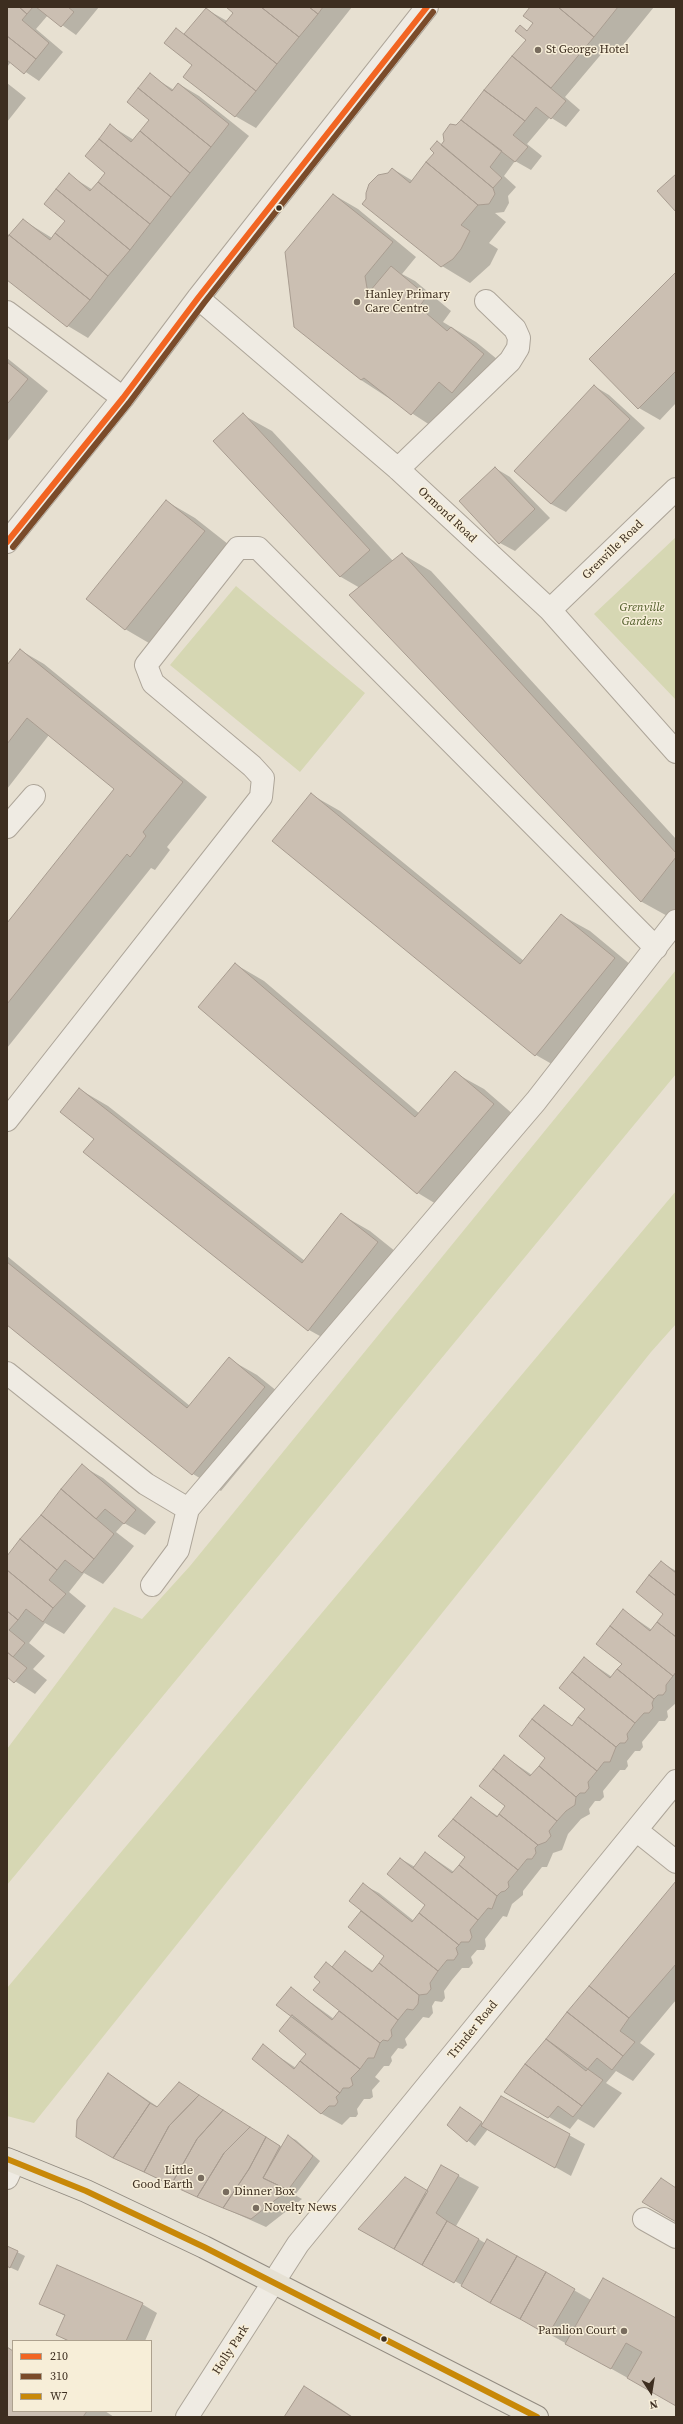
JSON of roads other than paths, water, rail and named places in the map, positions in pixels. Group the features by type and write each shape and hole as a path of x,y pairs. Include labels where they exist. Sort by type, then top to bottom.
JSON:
{"main road":[{"path":"9,2166 86,2191 273,2281 537,2417"}],"street":[{"path":"7,542 122,398 198,298 427,7"},
{"name":"Ormond Road","path":"198,298 398,470 550,610 676,752"},
{"path":"398,470 510,361 518,348 519,338 515,329 486,301"},
{"path":"7,312 122,398"},
{"name":"Grenville Road","path":"550,610 676,489"},
{"path":"7,1120 261,797 263,778 252,766 154,683 146,665 238,548 258,548 656,948"},
{"path":"8,824 34,796"},
{"path":"152,1585 178,1550 188,1509 536,1101 676,921"},
{"path":"10,1381 146,1484 188,1509"},
{"name":"Trinder Road","path":"273,2281 298,2244 676,1781"},
{"path":"636,1830 676,1862"},
{"path":"644,2219 676,2237"},
{"name":"Holly Park","path":"187,2417 273,2281"}],"place":[{"name":"St George Hotel","path":"538,50"},
{"name":"Hanley Primary Care Centre","path":"357,302"},
{"name":"Little Good Earth","path":"201,2178"},
{"name":"Dinner Box","path":"226,2192"},
{"name":"Novelty News","path":"256,2208"},
{"name":"Pamlion Court","path":"624,2331"}],"park label":[{"name":"Grenville Gardens","path":"642,615"}]}
